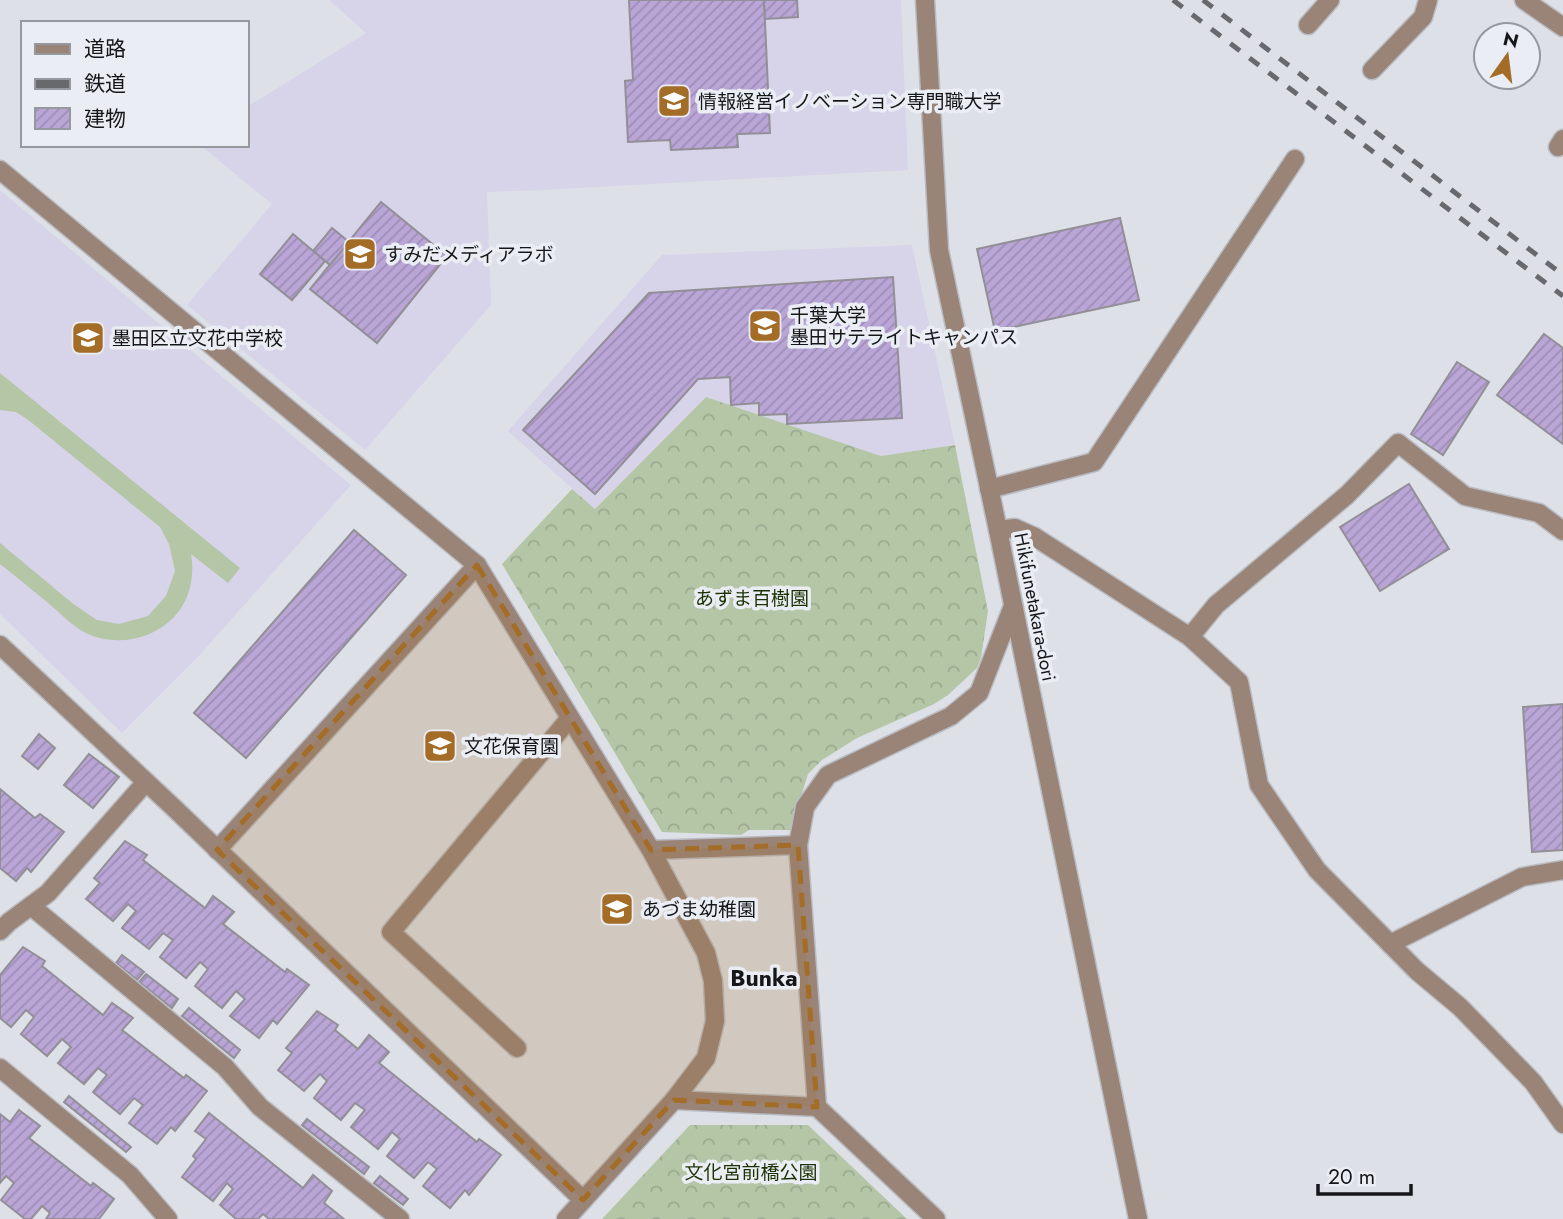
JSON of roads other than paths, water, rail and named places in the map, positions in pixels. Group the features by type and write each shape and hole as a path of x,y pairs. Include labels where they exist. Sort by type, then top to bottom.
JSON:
{"street":[{"name":"Hikifunetakara-dori","path":"925,0 939,250 1138,1219"},
{"path":"1308,25 1330,0"},
{"path":"1372,70 1423,17 1428,0"},
{"path":"1524,0 1563,27"},
{"path":"989,489 1094,463 1295,159"},
{"path":"0,170 477,565 651,850 706,953 713,981 715,1021 706,1058 674,1100 566,1219"},
{"path":"1190,637 1216,605 1347,495 1398,443 1465,496 1539,513 1563,531"},
{"path":"998,530 1015,528 1035,537 1190,637 1239,682 1259,786 1317,870 1417,971 1460,1007 1533,1082 1563,1124"},
{"path":"217,850 477,565"},
{"path":"817,1107 798,845 805,807 828,775 951,716 979,693 1013,606"},
{"path":"2,652 146,782 583,1200"},
{"path":"517,1048 391,932 570,718"},
{"path":"3,923 48,893 146,782"},
{"path":"651,850 798,845"},
{"path":"1390,944 1522,877 1563,870"},
{"path":"31,906 225,1067 260,1107 400,1219"},
{"path":"0,1068 130,1175 168,1219"},
{"path":"674,1100 817,1107 936,1219"}],"railway":[{"path":"1173,0 1563,296"},
{"path":"1203,0 1563,275"}],"place":[{"name":"情報経営イノベーション専門職大学","path":"674,101"},
{"name":"すみだメディアラボ","path":"360,254"},
{"name":"千葉大学 墨田サテライトキャンパス","path":"765,326"},
{"name":"墨田区立文花中学校","path":"88,338"},
{"name":"文花保育園","path":"440,746"},
{"name":"あづま幼稚園","path":"617,909"}],"district":[{"name":"Bunka","path":"764,978"}],"park label":[{"name":"あずま百樹園","path":"752,598"},
{"name":"文化宮前橋公園","path":"751,1172"}]}
